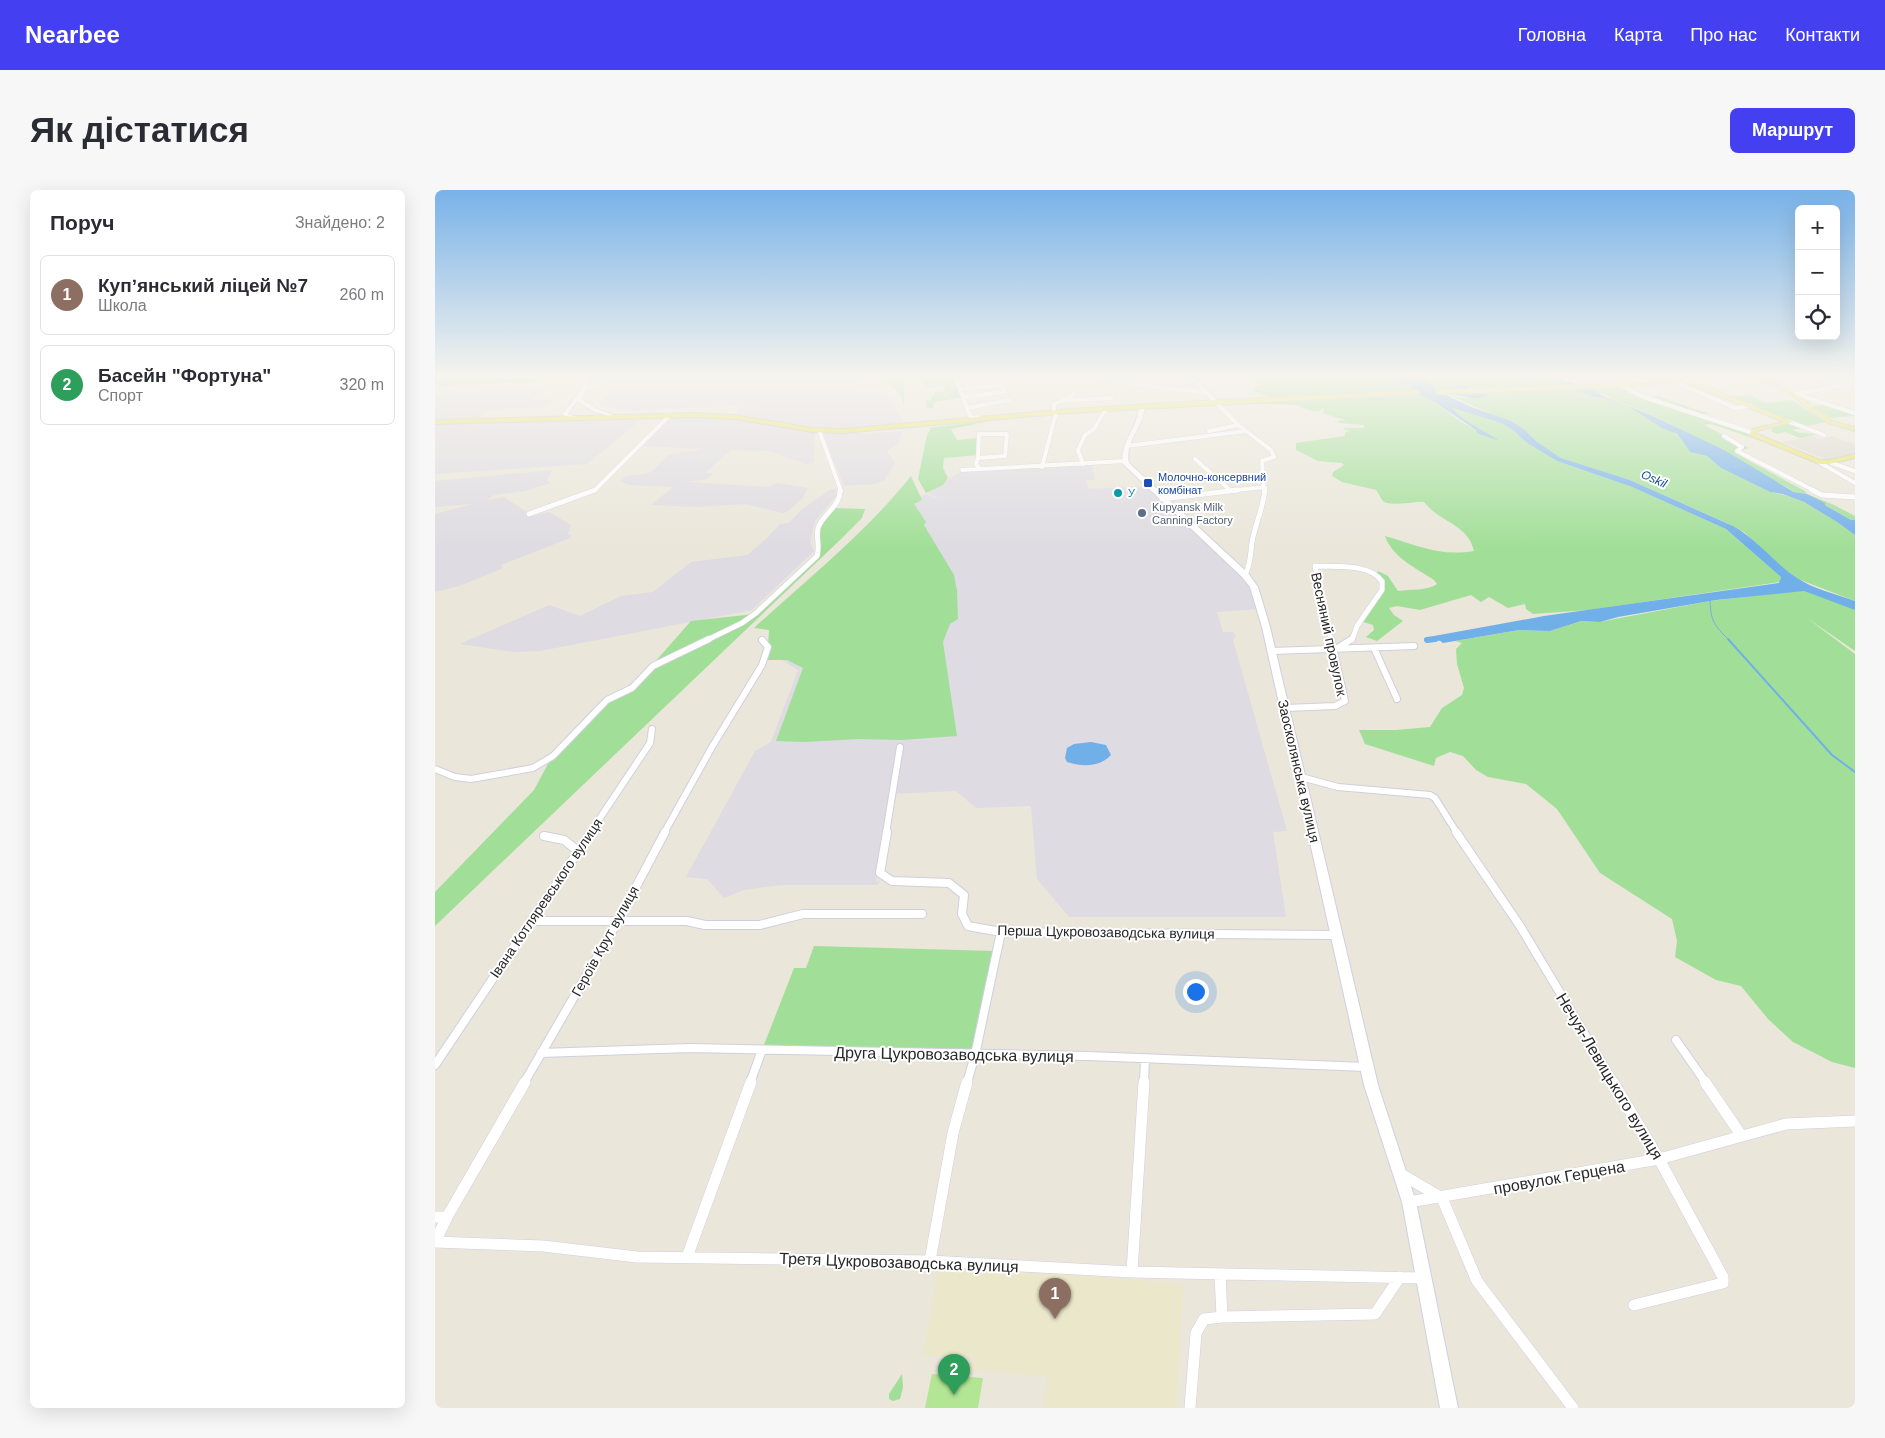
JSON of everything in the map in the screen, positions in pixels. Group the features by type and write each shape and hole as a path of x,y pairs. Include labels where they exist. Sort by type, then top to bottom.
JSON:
{"main road":[{"path":"1751,433 1759,439 1819,462 1829,462 1855,456"}],"street":[{"path":"529,514 593,492 652,433"},
{"path":"435,769 455,777 471,779 533,768 542,764 553,756 607,700 632,688 653,666 718,636 756,613 817,556 819,552 819,527 840,497 841,492 820,433"},
{"path":"1042,467 1044,452 1052,433"},
{"path":"1083,464 1078,450 1085,435 1088,433"},
{"path":"962,470 1125,461 1123,458 1134,433"},
{"path":"1167,440 1201,433"},
{"path":"1127,446 1230,433"},
{"path":"1245,575 1249,566 1253,537 1263,504 1265,487 1262,461 1274,457 1273,453 1248,433"},
{"path":"1819,433 1824,435"},
{"path":"978,458 1005,456 1007,434 979,434 976,464 979,468"},
{"path":"1724,436 1742,447 1735,450 1797,483 1827,496 1855,497"},
{"path":"1195,459 1231,491"},
{"name":"Заосколянська вулиця","path":"1125,461 1136,475 1245,575 1254,587 1272,651 1366,1067 1409,1202 1449,1408"},
{"path":"1819,462 1855,483"},
{"path":"1829,462 1855,471"},
{"path":"1162,499 1265,487"},
{"name":"Весняний провулок","path":"1285,708 1335,706 1345,702 1315,566 1365,569 1376,575 1383,586 1357,626 1352,640 1334,650"},
{"name":"Героїв Крут вулиця","path":"435,1242 618,921 712,747 762,665 768,646 762,640"},
{"path":"1272,651 1414,646"},
{"path":"1374,648 1397,698"},
{"name":"Івана Котляревського вулиця","path":"435,1065 650,743 653,729"},
{"name":"Перша Цукровозаводська вулиця","path":"899,746 880,873 892,881 949,883 964,896 962,914 968,926 1001,932 1337,935"},
{"name":"Нечуя-Левицького вулиця","path":"1301,777 1338,788 1423,794 1435,798 1479,868 1520,926 1659,1159 1721,1271 1724,1281 1634,1305"},
{"path":"544,836 564,840 579,851"},
{"path":"530,921 687,921 705,925 760,925 803,914 922,914"},
{"path":"930,1262 953,1133 975,1055 1001,932"},
{"path":"1676,1040 1741,1135"},
{"name":"Друга Цукровозаводська вулиця","path":"541,1054 689,1048 1088,1056 1366,1067"},
{"path":"687,1257 762,1050"},
{"path":"1132,1272 1145,1059"},
{"name":"провулок Герцена","path":"1409,1202 1442,1198 1659,1159 1786,1124 1855,1121"},
{"path":"1399,1173 1442,1198 1477,1281 1573,1408"},
{"path":"435,1217 447,1218"},
{"name":"Третя Цукровозаводська вулиця","path":"435,1242 543,1246 637,1257 930,1262 1132,1272 1424,1278"},
{"path":"1220,1274 1222,1317"},
{"path":"1189,1408 1196,1332 1204,1319 1375,1314 1400,1277"}],"shaded area":[{"path":"435,433 625,433 587,464 435,474"},
{"path":"654,433 815,433 814,463 806,464 768,451 731,450 705,473 713,474 707,479 689,482 769,487 775,483 808,488 803,498 787,512 783,513 745,504 697,507 651,505 673,487 629,485 620,481 626,476 653,471 668,455 704,449 641,446"},
{"path":"902,433 898,444 887,451 895,463 885,480 875,484 844,486 823,434"},
{"path":"1813,436 1821,439 1831,436 1855,444 1855,454 1828,460 1782,442"},
{"path":"1092,465 1095,480 1086,480 1088,489 1148,486 1250,584 1260,609 1217,612 1223,632 1233,632 1236,637 1233,640 1287,831 1273,832 1286,917 1069,917 1037,879 1031,806 976,808 956,791 891,794 876,882 881,880 877,885 781,885 744,890 724,898 707,879 686,877 755,751 771,742 798,670 777,657 906,500 926,494 942,501 928,493 962,471"},
{"path":"552,470 547,480 550,483 525,491 494,495 487,500 504,497 533,516 549,512 571,525 568,534 571,535 570,538 501,565 503,568 462,585 435,592 435,514 473,504 435,507 435,481"},
{"path":"831,489 837,490 835,493 837,495 815,521 810,542 814,551 752,610 540,651 514,652 460,644 549,605 580,616 621,596 653,592 691,562 747,555 780,524 789,523 802,509"},
{"path":"938,1272 1066,1274 1183,1284 1176,1408 1043,1408 1047,1376 970,1370 971,1357 923,1355"}],"green space":[{"path":"928,433 953,433 957,440 978,438 979,455 944,458 943,468 948,478 943,485 926,493 918,479"},
{"path":"1345,433 1478,433 1479,435 1496,438 1485,433 1516,433 1557,461 1632,487 1726,529 1781,577 1780,582 1589,610 1533,614 1526,609 1525,604 1508,608 1489,597 1481,602 1471,595 1420,610 1397,606 1389,608 1394,615 1403,621 1377,641 1366,637 1374,630 1373,625 1360,621 1380,593 1381,587 1376,575 1378,571 1388,576 1398,591 1424,589 1437,584 1399,556 1385,536 1439,551 1474,551 1466,535 1430,509 1424,502 1386,503 1376,490 1342,482 1332,476 1333,472 1344,465 1342,463 1318,461 1296,450 1296,443 1345,436"},
{"path":"1528,433 1673,433 1690,452 1707,456 1721,468 1770,492 1804,502 1855,535 1855,601 1798,579 1775,562 1744,532 1727,523 1630,480 1561,458 1536,441"},
{"path":"1688,433 1719,433 1749,448 1736,452 1805,491 1807,494 1795,492"},
{"path":"1737,433 1747,433 1764,442"},
{"path":"1787,433 1818,434 1800,438"},
{"path":"911,476 922,500 914,504 926,522 924,525 954,575 957,591 958,619 950,624 943,642 957,736 901,740 776,741 803,668 787,660 764,660 768,647 769,630 754,628 855,537"},
{"path":"1807,494 1855,516 1855,521 1851,520"},
{"path":"833,508 865,509 862,518 840,540 435,926 435,892 534,790 550,760 607,700 632,688 691,621 754,614 817,556 819,527"},
{"path":"1803,590 1855,609 1855,651 1807,618 1855,654 1855,1068 1832,1062 1793,1042 1768,1019 1741,986 1716,980 1675,957 1677,941 1672,919 1600,873 1557,809 1526,784 1488,777 1476,770 1463,756 1450,752 1436,758 1434,766 1365,744 1359,730 1396,730 1430,727 1442,708 1462,695 1464,688 1457,664 1456,649 1462,643 1455,641 1519,630 1550,631 1581,621 1599,622 1710,601"},
{"path":"814,946 995,951 975,1055 762,1050 794,968 806,968"},
{"path":"902,1374 903,1387 900,1399 893,1401 889,1399 889,1394"},
{"path":"932,1374 947,1375 948,1380 964,1381 969,1377 983,1378 978,1408 925,1408"}],"water":[{"path":"1486,433 1500,441 1478,434"},
{"path":"1516,433 1528,433 1536,441 1561,458 1630,480 1733,526 1742,531 1803,582 1855,601 1855,610 1804,591 1716,600 1618,617 1600,622 1581,621 1550,631 1519,630 1443,643 1434,636 1544,616 1779,583 1781,577 1726,529 1632,487 1557,461 1526,442"},
{"path":"1674,433 1688,433 1724,450 1794,492 1807,494 1851,520 1855,520 1855,535 1804,502 1783,494 1770,492 1721,468 1707,456 1690,452"},
{"path":"1091,742 1106,745 1111,755 1102,762 1091,765 1067,762 1065,758 1067,748 1074,744"}],"waterway":[{"path":"1710,601 1714,623 1728,639"},
{"path":"1435,639 1427,640 1447,637"},
{"path":"1728,639 1832,755 1855,772"}],"place":[{"name":"Молочно-консервний комбінат","path":"1148,483"},
{"name":"У","path":"1118,493"},
{"name":"Kupyansk Milk Сanning Factory","path":"1142,513"},
{"name":"Купʼянський ліцей №7","path":"1055,1319"},
{"name":"Басейн \"Фортуна\"","path":"954,1395"}],"water label":[{"name":"Oskil","path":"1654,479"}]}
